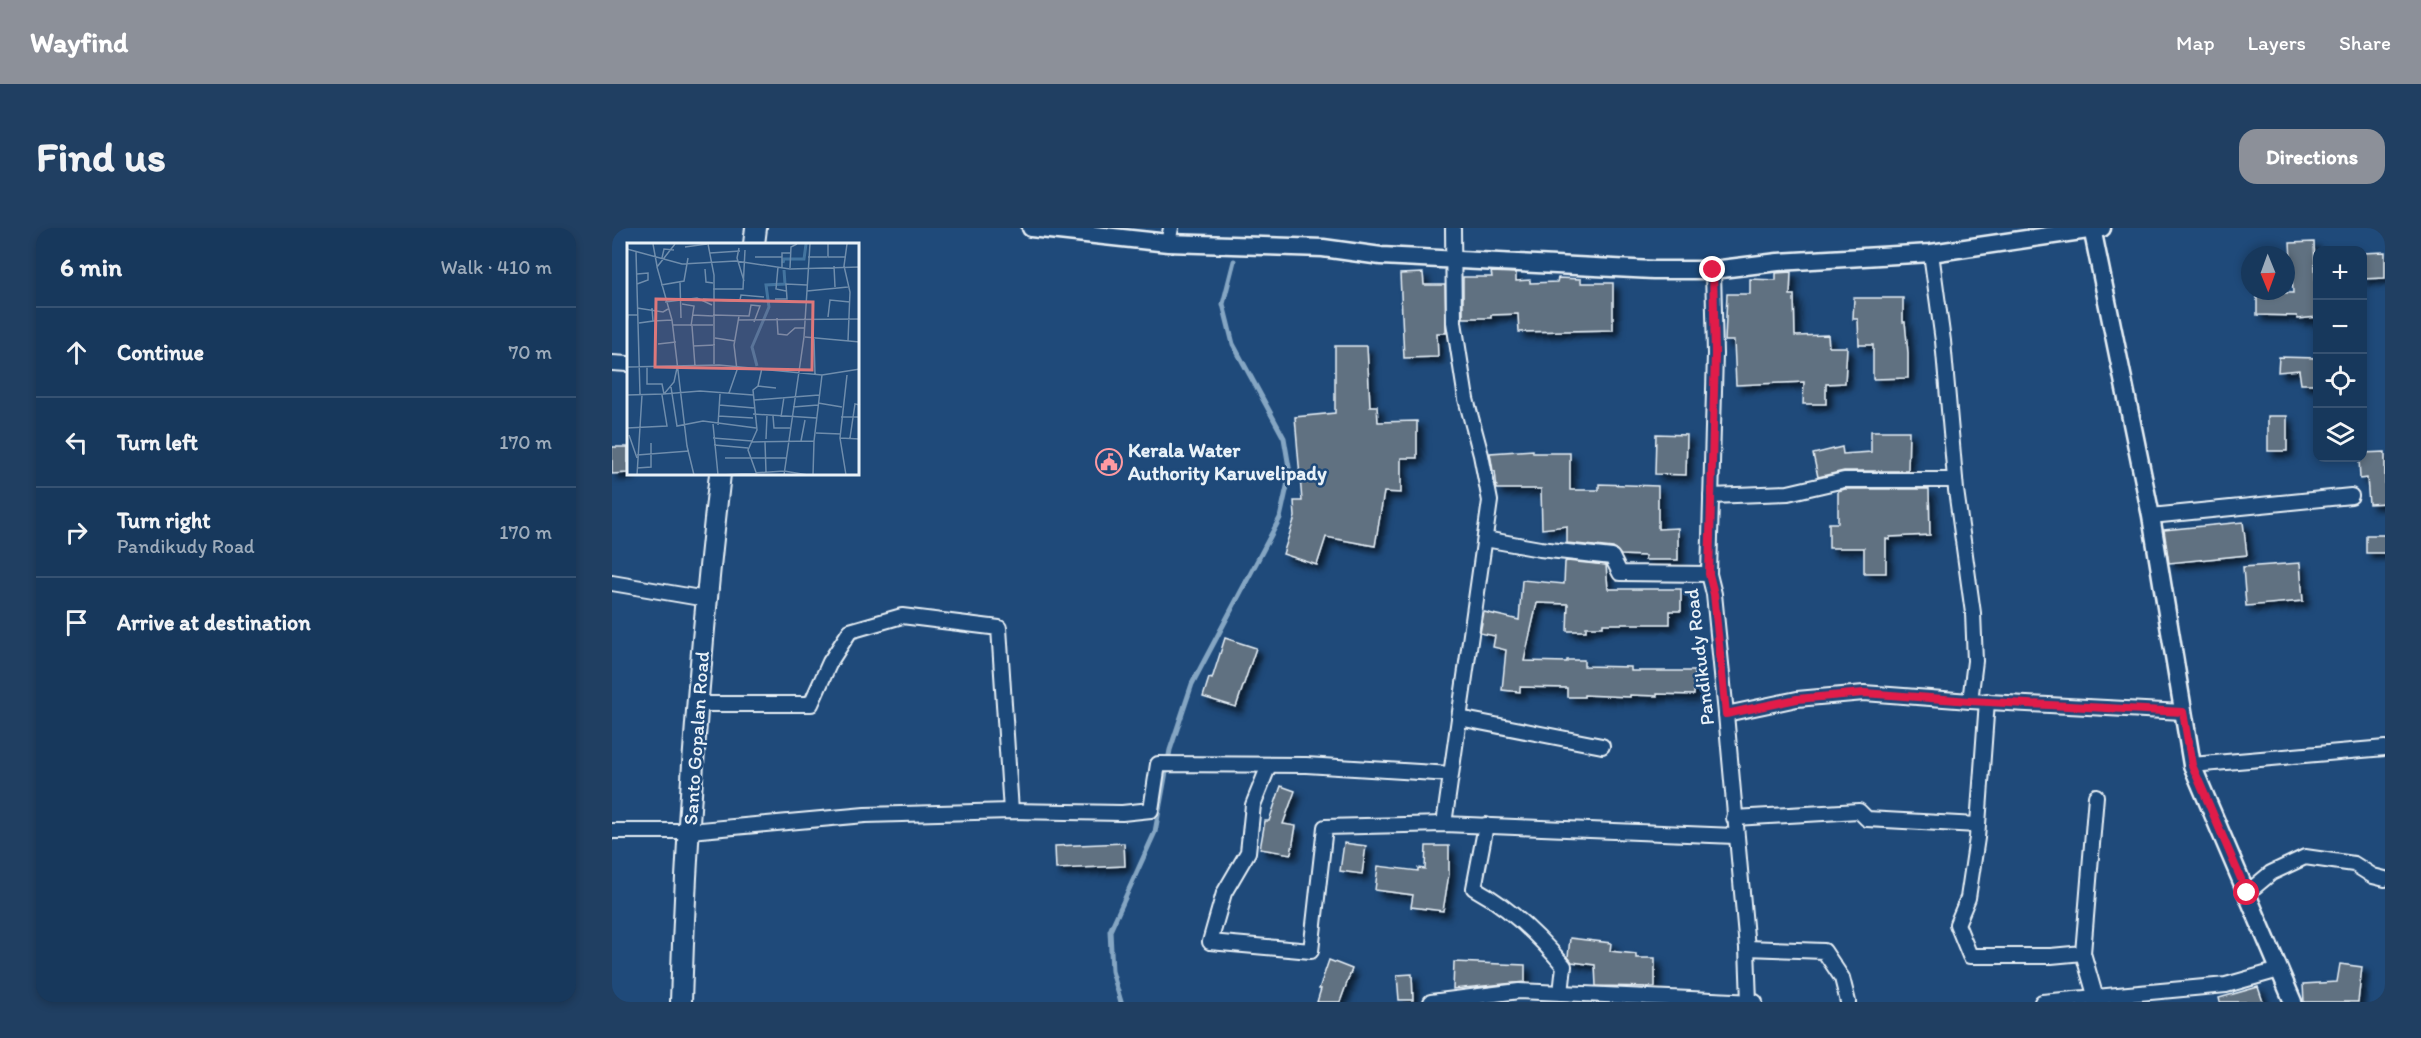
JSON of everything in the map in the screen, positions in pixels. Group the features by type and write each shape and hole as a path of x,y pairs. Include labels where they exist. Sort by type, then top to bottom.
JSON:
{"main road":[{"path":"754,243 756,228"},
{"name":"Santo Gopalan Road","path":"681,1002 706,599 720,476"}],"street":[{"path":"1031,228 1323,248 1381,256 1455,261 1653,270 1713,270 1778,262 1931,253 2102,228"},
{"path":"1444,824 1490,501 1466,399 1454,322 1453,228"},
{"path":"2092,228 2151,516 2192,765 2293,1002"},
{"path":"1931,253 1943,341 1955,480 1973,613 1975,661 1970,701"},
{"name":"Pandikudy Road","path":"1713,270 1715,354 1709,574 1714,594 1726,714 1747,948 1749,1002"},
{"path":"612,363 627,364"},
{"path":"1711,496 1788,493 1844,480 1955,480"},
{"path":"2151,516 2351,496"},
{"path":"1485,539 1540,549 1612,557 1620,573 1709,574"},
{"path":"612,582 706,599"},
{"path":"699,704 811,704 830,662 850,631 902,616 999,628 1004,736 1011,811"},
{"path":"1726,714 1797,699 1864,693 2183,712"},
{"path":"1987,701 1977,825 1968,898 1957,924 1970,956 2051,956 2082,953"},
{"path":"1459,718 1602,746"},
{"path":"2192,765 2385,748"},
{"path":"612,831 690,831 865,815 1011,811 1122,813 1152,810 1158,764 1269,765 1451,774"},
{"path":"1269,765 1253,805 1248,852 1224,893 1210,942 1311,951 1325,827 1444,824 1736,836"},
{"path":"2096,796 2091,875 2082,953 2096,999"},
{"path":"1734,818 1859,811 1867,819 1977,825"},
{"path":"1486,825 1474,888 1499,902 1564,966 1561,993"},
{"path":"2247,893 2271,873 2305,857 2354,864 2373,876 2385,879"},
{"path":"1747,948 1824,951 1842,978 1848,1002"},
{"path":"2042,1002 2096,999 2226,985 2279,970"},
{"path":"1431,1002 1519,991 1755,1002"}],"building":[{"path":"2314,242 2313,317 2298,319 2297,316 2257,315 2257,300 2295,300 2295,246 2290,246 2290,243"},
{"path":"2385,252 2385,278 2367,279 2367,253"},
{"path":"1491,272 1516,273 1516,281 1530,280 1530,283 1557,282 1558,278 1581,279 1581,283 1613,283 1613,330 1519,332 1518,314 1491,315 1491,318 1463,318 1463,277 1492,277"},
{"path":"1791,272 1790,295 1794,295 1795,336 1828,335 1829,347 1847,347 1845,383 1826,384 1826,404 1803,404 1804,382 1736,385 1734,341 1725,341 1727,294 1750,294 1750,279 1776,280 1776,273"},
{"path":"1423,273 1424,285 1445,285 1446,333 1437,333 1438,357 1404,358 1400,274"},
{"path":"1854,298 1903,298 1908,378 1873,379 1873,345 1859,345 1858,319 1853,319"},
{"path":"1335,346 1367,346 1370,406 1377,406 1378,422 1417,421 1417,458 1401,458 1401,493 1384,492 1375,546 1326,537 1317,565 1283,554 1295,517 1294,501 1302,501 1295,417 1335,413"},
{"path":"2279,357 2313,358 2313,384 2301,384 2299,370 2278,372"},
{"path":"2268,416 2287,416 2287,451 2268,451"},
{"path":"1871,431 1909,431 1908,471 1844,471 1818,477 1813,454 1842,447 1843,454 1871,452"},
{"path":"1656,434 1687,435 1686,475 1655,474"},
{"path":"612,447 627,447 627,473 612,474"},
{"path":"1533,450 1533,453 1570,453 1570,490 1599,490 1599,484 1658,486 1658,529 1678,528 1678,560 1645,560 1645,556 1621,555 1613,548 1567,543 1567,526 1542,529 1541,489 1497,489 1490,453"},
{"path":"2385,452 2385,503 2369,504 2367,478 2360,479 2359,462 2367,462 2367,453"},
{"path":"1845,489 1929,489 1930,535 1886,539 1886,573 1864,573 1864,548 1829,548 1829,523 1838,523 1838,491"},
{"path":"2243,522 2247,555 2169,563 2164,530"},
{"path":"2366,535 2385,535 2385,553 2366,553"},
{"path":"1565,562 1606,565 1608,589 1681,589 1681,611 1670,611 1670,624 1603,624 1603,627 1586,627 1586,631 1567,631 1568,604 1537,603 1524,661 1584,660 1584,666 1631,667 1631,671 1695,671 1694,695 1567,697 1567,688 1520,687 1520,692 1502,690 1506,650 1493,647 1495,636 1480,633 1484,612 1519,620 1522,580 1564,584"},
{"path":"2300,563 2303,601 2246,606 2243,567"},
{"path":"1225,638 1256,648 1236,707 1203,697 1209,678 1212,679"},
{"path":"1281,786 1295,791 1283,824 1296,826 1291,854 1260,849 1265,821 1269,821"},
{"path":"1124,843 1125,866 1056,869 1055,846"},
{"path":"1344,843 1366,846 1362,874 1340,871"},
{"path":"1426,846 1449,846 1449,874 1443,911 1411,907 1413,895 1375,890 1378,866 1418,871 1418,868 1425,869"},
{"path":"1570,938 1611,943 1610,951 1636,954 1636,958 1655,958 1655,987 1596,986 1595,965 1572,962 1568,957"},
{"path":"1329,960 1352,969 1340,1002 1317,1002 1321,989 1319,989"},
{"path":"1454,962 1525,965 1525,982 1453,989"},
{"path":"2340,964 2362,967 2358,1002 2304,1002 2303,984 2337,982"},
{"path":"1412,974 1413,1000 1399,1000 1397,975"},
{"path":"2258,987 2263,1002 2220,1002 2219,998"}],"waterway":[{"path":"1121,1002 1112,971 1110,931 1155,832 1170,750 1192,684 1280,518 1290,473 1284,438 1233,344 1223,304 1234,261"}],"place":[{"name":"Kerala Water Authority Karuvelipady","path":"1109,462"}],"route":[{"path":"1713,270 1715,354 1709,574 1714,594 1726,714 1797,699 1864,693 2183,712 2192,765 2247,893"}]}
